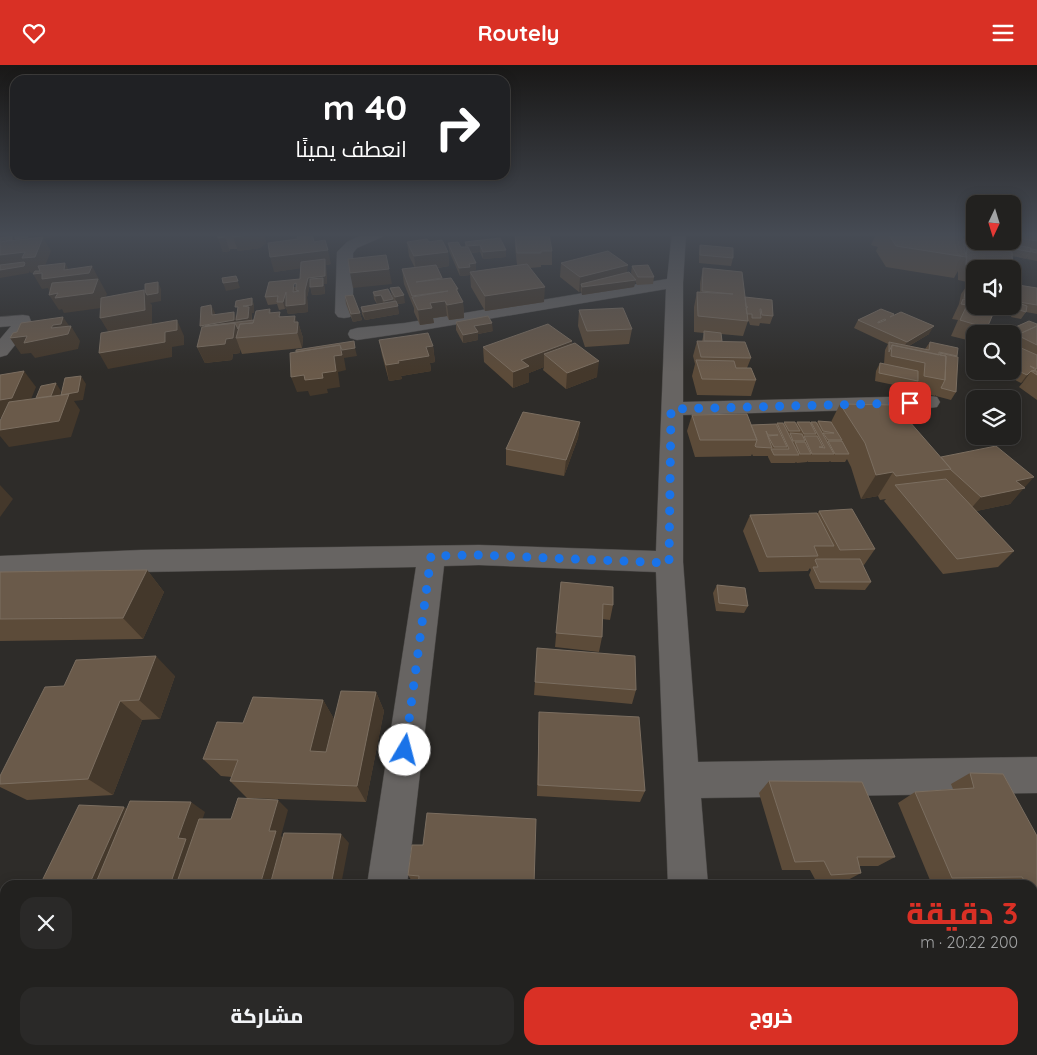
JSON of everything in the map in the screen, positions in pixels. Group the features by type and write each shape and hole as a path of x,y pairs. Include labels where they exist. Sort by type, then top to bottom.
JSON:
{"street":[{"path":"344,313 345,280"},
{"path":"357,334 405,329 675,283 669,563 688,880"},
{"path":"0,322 23,320 23,324 0,351"},
{"path":"671,409 929,402"},
{"path":"0,567 141,561 479,555 669,563"},
{"path":"388,880 431,556"},
{"path":"681,780 1037,775"}],"building":[{"path":"98,280 93,293 55,298 58,293 49,295 52,283"},
{"path":"222,280 238,281 223,283"},
{"path":"307,280 305,304 286,306 286,292 283,302 277,302 278,296 265,297 269,282","holes":["296,283 296,290 299,291 293,292 294,284"]},
{"path":"310,280 323,280 323,286 310,287"},
{"path":"406,280 428,280 416,282 452,280 463,302 447,305 445,301 430,303 432,308 418,310 412,297 448,291 412,296"},
{"path":"475,280 540,280 545,287 485,296"},
{"path":"596,280 634,280 582,287 581,284"},
{"path":"702,280 743,280 748,321 698,316 697,292 733,294 702,291"},
{"path":"158,282 158,293 147,295 145,284"},
{"path":"1021,285 1037,288 1037,305 1021,302"},
{"path":"399,287 404,295 395,297 390,288"},
{"path":"388,289 393,299 384,301 381,295 375,296 373,292"},
{"path":"144,290 145,310 100,318 101,298"},
{"path":"353,295 360,313 351,314 345,296"},
{"path":"745,297 772,300 773,316 762,315 760,309 761,318 752,318 752,314 747,314 746,308 748,307 746,307"},
{"path":"252,298 252,305 243,306 249,307 248,318 236,320 238,307 235,307 236,301"},
{"path":"963,299 966,300 966,305 961,304"},
{"path":"396,301 398,306 363,312 361,307"},
{"path":"1021,304 1027,306 1026,312 1021,310"},
{"path":"211,305 212,315 234,312 234,320 200,326 201,307"},
{"path":"966,307 966,315 993,315 988,325 977,325 960,320"},
{"path":"623,308 632,329 587,331 579,310"},
{"path":"270,309 269,313 280,312 279,317 295,316 294,322 298,322 297,333 236,338 240,324 253,323 256,311"},
{"path":"881,309 894,314 890,317 901,312 934,326 907,342 858,320"},
{"path":"488,316 492,323 474,326 478,332 463,335 456,322"},
{"path":"63,317 61,324 53,325 51,328 71,326 68,334 24,343 27,336 10,338 13,333 17,332 21,323"},
{"path":"177,320 177,330 165,332 165,342 99,353 101,333"},
{"path":"254,320 253,323 240,324 238,329 235,323 205,326"},
{"path":"1029,321 1037,324 1037,326 1021,333 1020,325"},
{"path":"235,323 233,338 226,339 225,344 197,347 202,327"},
{"path":"548,324 572,341 521,360 529,366 513,372 483,347"},
{"path":"1037,326 1037,345 1021,337 1021,333"},
{"path":"704,331 721,333 722,341 704,341"},
{"path":"428,333 433,346 426,347 429,356 386,365 379,340"},
{"path":"354,341 355,348 342,350 340,345 296,352 296,350"},
{"path":"697,341 745,342 751,358 701,357"},
{"path":"889,342 929,350 930,342 958,348 957,356 939,352 939,355 892,345 889,352"},
{"path":"575,343 599,361 567,373 544,354"},
{"path":"340,345 342,355 334,356 336,371 322,373 323,378 305,380 304,375 291,377 290,353"},
{"path":"892,345 946,356 945,380 924,376 925,363 891,356"},
{"path":"1021,348 1037,355 1037,369 1030,366 1036,370 1031,371 1027,375 1021,372"},
{"path":"940,353 958,357 956,392 941,388 945,380 946,356 940,355"},
{"path":"696,360 734,361 736,368 751,368 756,380 702,379"},
{"path":"880,363 918,371 918,381 879,373"},
{"path":"24,371 12,398 0,400 0,375"},
{"path":"81,376 78,392 61,395 65,378"},
{"path":"56,383 51,396 36,398 41,386"},
{"path":"69,394 59,421 0,430 0,421 9,402"},
{"path":"840,404 895,405 951,469 896,476 893,472 876,475 865,443"},
{"path":"523,412 580,422 566,460 506,449"},
{"path":"747,414 757,440 700,440 692,415"},
{"path":"818,421 831,422 842,440 828,440 823,433 834,433 823,431"},
{"path":"784,422 795,422 800,431 789,431"},
{"path":"797,422 810,422 816,434 804,434"},
{"path":"811,422 816,422 834,454 812,454 804,436 817,436 823,447 819,447 825,448"},
{"path":"777,423 783,423 799,455 774,455 771,449 789,449"},
{"path":"776,424 787,447 774,447 768,436 778,435 768,435 766,431 772,448 756,447 757,440 751,425"},
{"path":"790,433 802,434 805,441 793,441"},
{"path":"828,441 842,441 849,454 835,454"},
{"path":"795,442 805,442 811,454 800,454"},
{"path":"996,446 1034,477 1016,481 1025,488 981,497 950,469 941,457"},
{"path":"946,479 1014,551 957,559 895,485"},
{"path":"852,509 875,549 840,550 819,511"},
{"path":"817,513 834,546 814,546 818,556 767,557 750,515"},
{"path":"816,559 860,559 871,582 820,582 813,567 818,567"},
{"path":"147,570 123,618 0,619 0,572"},
{"path":"561,582 613,587 613,605 603,604 602,637 556,633"},
{"path":"717,585 745,588 748,606 719,603"},
{"path":"537,648 635,656 636,690 535,682"},
{"path":"156,656 139,700 120,701 88,779 0,784 0,776 45,687 64,686 76,660"},
{"path":"341,691 376,692 357,786 230,781 238,760 203,759 217,722 243,723 253,697 323,700 310,751 326,752"},
{"path":"539,712 639,717 645,791 538,785"},
{"path":"970,773 1003,774 1037,836 1037,880 1024,880 1022,877 952,878 915,792 974,788"},
{"path":"769,781 862,782 895,857 857,857 861,873 831,875 824,861 795,862"},
{"path":"238,798 278,800 269,831 276,831 261,880 178,880 199,819 231,819"},
{"path":"130,801 191,802 178,838 186,839 172,880 97,880"},
{"path":"79,805 124,807 91,880 42,880"},
{"path":"427,813 536,819 534,880 419,880 419,876 408,875 412,845 423,845"},
{"path":"284,833 341,834 332,880 271,880"}],"route":[{"path":"405,750 431,556 479,555 669,563 671,409 910,403"}]}
